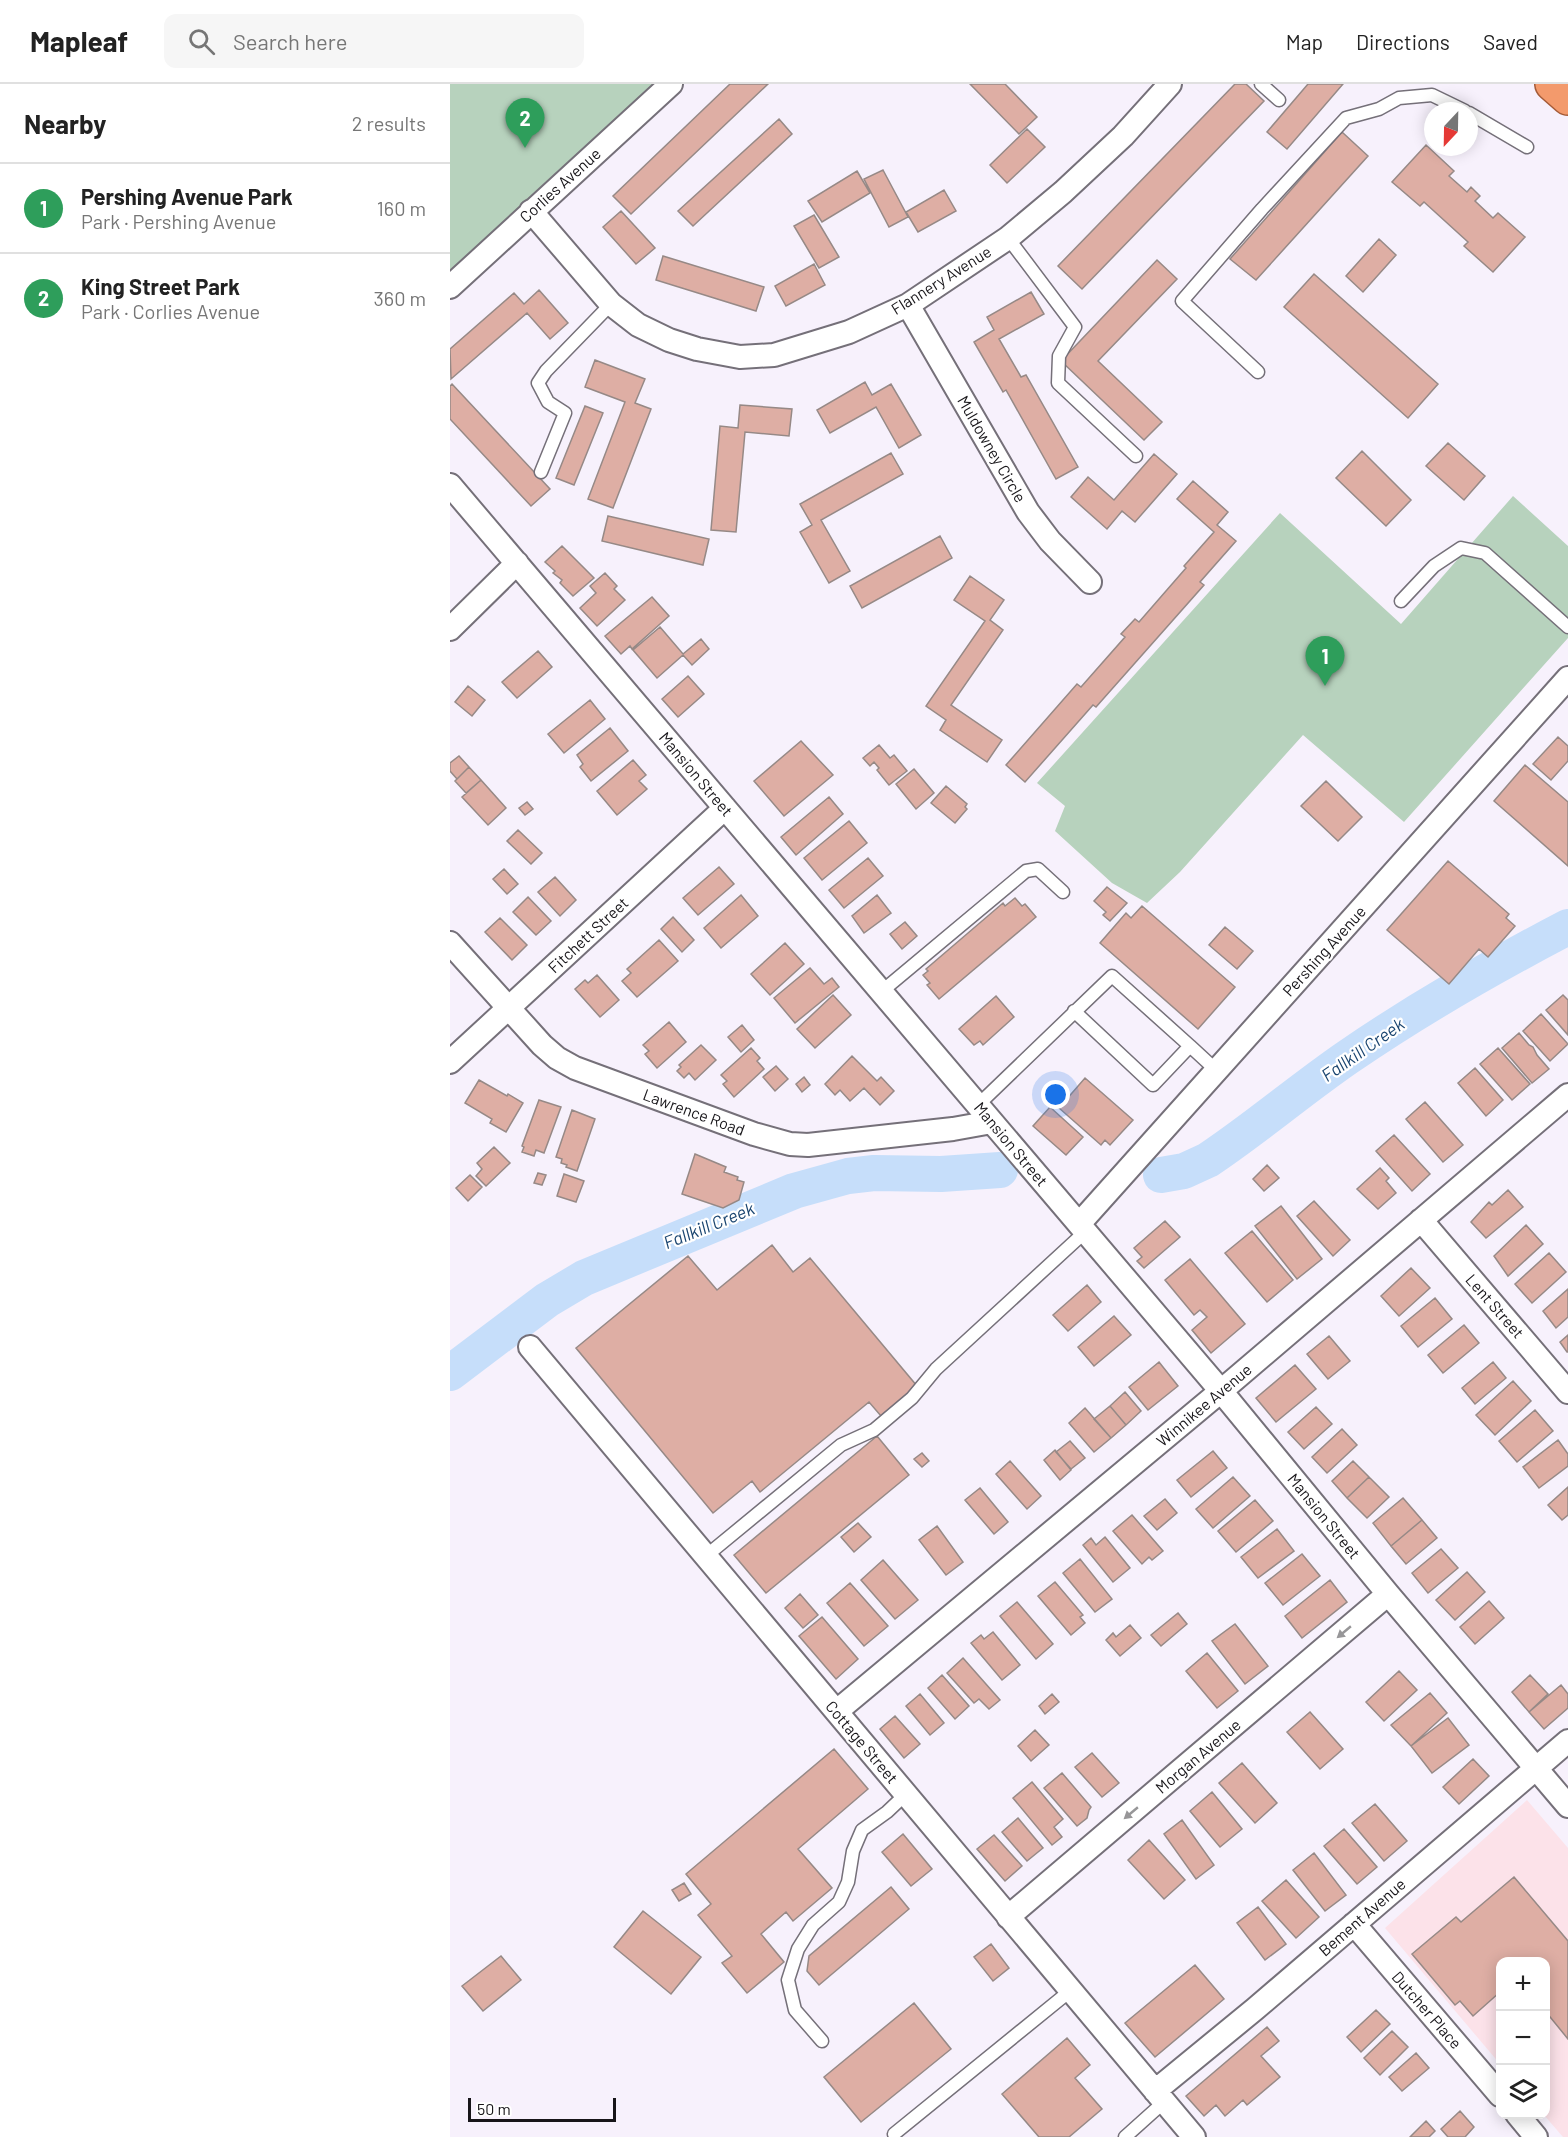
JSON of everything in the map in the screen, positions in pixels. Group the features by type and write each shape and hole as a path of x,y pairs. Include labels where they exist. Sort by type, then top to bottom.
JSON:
{"highway":[{"path":"1552,84 1568,98"}],"street":[{"name":"Corlies Avenue","path":"450,287 671,84"},
{"name":"Flannery Avenue","path":"531,211 611,304 638,325 669,340 696,349 740,357 774,355 849,332 908,305 1008,237 1064,192 1123,136 1170,84"},
{"name":"Muldowney Circle","path":"908,305 1028,512 1050,541 1090,582"},
{"name":"Mansion Street","path":"450,485 1221,1391 1388,1594 1568,1806"},
{"path":"450,629 517,563"},
{"name":"Pershing Avenue","path":"1082,1228 1216,1070 1568,678"},
{"name":"Fitchett Street","path":"450,1062 725,808"},
{"name":"Lawrence Road","path":"450,943 557,1058 575,1068 772,1140 808,1145 953,1130 985,1114"},
{"name":"Winnikee Avenue","path":"837,1711 1221,1391 1568,1095"},
{"name":"Lent Street","path":"1421,1220 1568,1392"},
{"name":"Cottage Street","path":"530,1347 1194,2137"},
{"name":"Morgan Avenue","path":"1008,1917 1388,1594"},
{"name":"Bement Avenue","path":"1160,2097 1354,1924 1568,1741"},
{"name":"Dutcher Place","path":"1354,1924 1496,2090"},
{"path":"1520,2119 1536,2137"}],"lane":[{"path":"1261,84 1279,100"},
{"path":"1258,372 1182,301 1262,209 1346,118 1379,110 1399,98 1432,95 1446,102"},
{"path":"1478,118 1527,147"},
{"path":"1008,237 1075,327 1059,356 1058,383 1136,456"},
{"path":"541,472 566,413 548,402 538,383 546,371 611,304"},
{"path":"1401,601 1434,566 1461,548 1485,553 1568,627"},
{"path":"881,992 1026,871 1038,869 1064,892"},
{"path":"985,1114 1074,1011 1112,976 1216,1070"},
{"path":"1074,1011 1153,1085 1190,1046"},
{"path":"706,1556 841,1445 874,1430 904,1405 936,1369 1082,1228"},
{"path":"822,2041 795,2010 788,1980 798,1949 813,1925 839,1902 848,1882 853,1851 862,1830 887,1812 906,1794"},
{"path":"894,2134 1070,1991"},
{"path":"1125,2137 1160,2097"}],"shaded area":[{"path":"1527,1800 1568,1848 1568,2137 1563,2137 1547,2119 1550,2119 1550,1957 1496,1957 1496,2059 1385,1928"}],"green space":[{"path":"450,84 671,84 450,287"},
{"path":"1513,496 1568,546 1568,638 1404,822 1303,735 1180,872 1147,903 1112,883 1055,831 1065,806 1037,783 1280,513 1401,624"}],"building":[{"path":"730,84 768,84 631,214 613,196"},
{"path":"970,84 1005,84 1037,117 1019,134"},
{"path":"1235,84 1246,84 1264,101 1082,289 1058,266"},
{"path":"1308,84 1343,84 1287,149 1267,132"},
{"path":"779,119 792,134 693,226 678,211"},
{"path":"1027,129 1045,147 1007,183 990,165"},
{"path":"1342,132 1368,156 1256,280 1230,259"},
{"path":"1424,147 1424,156 1438,156 1454,171 1449,176 1467,192 1471,187 1480,196 1475,201 1493,218 1498,213 1525,237 1493,272 1464,246 1468,242 1424,202 1420,206 1392,182"},
{"path":"883,170 908,217 889,227 864,179"},
{"path":"857,171 870,193 822,222 808,201"},
{"path":"944,190 956,211 918,232 906,212"},
{"path":"621,211 655,248 636,264 603,227"},
{"path":"814,215 839,257 819,268 794,226"},
{"path":"1379,239 1396,255 1363,292 1346,276"},
{"path":"663,256 764,287 756,311 656,280"},
{"path":"1157,260 1177,279 1098,361 1162,422 1144,440 1061,361"},
{"path":"814,264 825,285 786,306 775,286"},
{"path":"1314,274 1438,384 1408,418 1284,307"},
{"path":"539,290 568,323 550,339 527,313 451,379 450,349 514,293 524,304"},
{"path":"1031,292 1044,314 999,339 1021,377 1026,375 1078,467 1056,479 1006,390 1003,392 974,342 994,330 987,317"},
{"path":"595,360 645,379 635,403 651,409 613,508 588,499 625,402 585,387"},
{"path":"865,382 872,395 891,384 921,435 899,448 876,407 830,433 817,410"},
{"path":"452,384 550,489 531,506 450,419 450,386"},
{"path":"740,405 792,409 789,436 745,432 736,532 711,530 720,426 738,428"},
{"path":"585,406 603,413 574,485 556,478"},
{"path":"1448,443 1485,476 1464,500 1426,466"},
{"path":"1362,451 1411,500 1386,526 1336,478"},
{"path":"891,453 903,474 821,520 850,571 829,583 800,532 812,525 800,504"},
{"path":"1154,454 1177,474 1135,522 1122,511 1107,529 1071,497 1088,477 1114,500"},
{"path":"1193,481 1228,512 1217,525 1236,541 1200,582 1204,585 1096,707 1093,705 1025,782 1006,765 1077,684 1081,687 1125,637 1121,634 1135,619 1139,622 1214,532 1177,499"},
{"path":"608,516 709,539 703,565 602,541"},
{"path":"940,536 952,558 862,608 850,586"},
{"path":"562,546 594,578 573,596 560,583 562,580 553,573 555,571 545,562"},
{"path":"605,573 617,586 614,589 625,600 597,626 580,608 596,593 590,586"},
{"path":"970,576 1004,600 990,620 1003,630 951,705 1002,740 987,762 940,730 946,720 926,706 985,621 954,600"},
{"path":"652,597 669,616 632,649 630,646 621,654 605,636"},
{"path":"660,627 683,654 701,639 709,649 692,665 683,655 657,678 633,650"},
{"path":"538,651 552,667 517,698 502,682"},
{"path":"688,676 704,694 678,717 662,699"},
{"path":"468,686 485,700 472,716 455,702"},
{"path":"590,700 605,719 564,753 548,734"},
{"path":"610,728 628,751 591,781 580,767 583,764 577,755"},
{"path":"1558,737 1568,746 1568,761 1551,780 1533,764"},
{"path":"801,741 833,775 784,816 754,781"},
{"path":"879,745 890,758 894,755 907,771 889,785 877,770 879,768 874,762 870,766 863,758"},
{"path":"459,756 469,767 457,779 450,771 450,763"},
{"path":"633,760 646,775 639,781 647,789 617,815 597,791"},
{"path":"1525,765 1568,802 1568,866 1494,801"},
{"path":"469,767 481,780 466,793 455,781"},
{"path":"914,769 934,793 916,809 896,784"},
{"path":"481,780 506,808 488,825 462,797"},
{"path":"1326,781 1362,817 1338,841 1301,806"},
{"path":"946,786 967,804 965,807 967,809 955,823 931,803"},
{"path":"829,797 843,814 796,855 781,837"},
{"path":"527,802 533,809 525,815 519,808"},
{"path":"849,821 867,843 822,880 804,858"},
{"path":"518,830 542,853 531,864 507,841"},
{"path":"868,858 883,876 844,908 829,890"},
{"path":"1448,861 1509,914 1506,918 1515,926 1488,957 1479,949 1449,984 1387,930"},
{"path":"719,867 734,884 698,915 683,898"},
{"path":"504,869 518,884 507,894 493,879"},
{"path":"555,877 576,900 560,916 538,892"},
{"path":"1107,887 1127,903 1110,921 1103,915 1106,912 1094,901"},
{"path":"741,895 758,916 721,948 704,928"},
{"path":"877,895 891,913 864,933 852,916"},
{"path":"528,897 551,921 536,935 513,912"},
{"path":"1015,898 1022,906 1025,904 1036,917 939,999 927,985 930,983 923,975 928,971 926,969 1003,903 1005,906"},
{"path":"1142,906 1235,987 1198,1029 1100,943 1126,913 1131,918"},
{"path":"673,917 694,940 682,952 661,929"},
{"path":"500,918 527,945 512,960 485,932"},
{"path":"905,922 917,936 902,949 890,934"},
{"path":"1225,927 1253,951 1237,969 1209,945"},
{"path":"659,940 678,961 637,997 622,981 631,973 627,969"},
{"path":"785,943 804,964 770,995 751,974"},
{"path":"810,968 824,984 832,978 839,987 795,1023 774,998"},
{"path":"597,975 619,1000 600,1017 575,989 585,980 588,983"},
{"path":"833,995 851,1015 815,1048 797,1029"},
{"path":"1563,995 1568,1000 1568,1035 1546,1010"},
{"path":"996,996 1014,1017 983,1045 980,1041 974,1045 959,1029"},
{"path":"1541,1014 1568,1044 1550,1061 1523,1031"},
{"path":"669,1022 686,1042 657,1068 645,1054 649,1051 643,1045"},
{"path":"742,1025 754,1040 741,1052 728,1037"},
{"path":"1519,1033 1549,1069 1532,1083 1502,1048"},
{"path":"701,1045 716,1060 695,1080 689,1073 684,1078 677,1071 681,1067 679,1065"},
{"path":"751,1048 760,1058 757,1061 764,1069 734,1097 723,1084 727,1081 721,1075"},
{"path":"1498,1048 1530,1084 1512,1100 1480,1064"},
{"path":"852,1056 877,1081 881,1077 894,1091 880,1105 864,1088 850,1101 840,1090 835,1095 825,1084"},
{"path":"776,1066 788,1079 775,1091 763,1077"},
{"path":"1475,1068 1503,1100 1486,1116 1458,1083"},
{"path":"804,1077 810,1085 802,1092 796,1084"},
{"path":"1085,1078 1133,1120 1110,1145 1105,1140 1101,1145 1059,1108"},
{"path":"479,1080 523,1103 506,1132 490,1123 492,1119 465,1103"},
{"path":"539,1100 561,1107 544,1153 536,1150 534,1156 522,1152 524,1147 522,1146"},
{"path":"1425,1102 1463,1145 1443,1162 1406,1119"},
{"path":"1050,1107 1083,1137 1066,1155 1033,1126"},
{"path":"572,1110 595,1119 577,1171 566,1167 567,1165 561,1163 562,1159 556,1157"},
{"path":"1394,1135 1430,1174 1412,1191 1376,1151"},
{"path":"494,1147 510,1163 486,1186 476,1176 482,1169 477,1163"},
{"path":"695,1154 726,1167 724,1172 744,1182 739,1200 723,1208 682,1194"},
{"path":"1267,1165 1279,1178 1264,1191 1253,1179"},
{"path":"1380,1168 1389,1178 1386,1181 1396,1193 1378,1209 1357,1189"},
{"path":"538,1173 546,1175 542,1185 534,1183"},
{"path":"564,1174 584,1181 576,1202 557,1196"},
{"path":"470,1175 482,1187 468,1201 456,1188"},
{"path":"1508,1190 1523,1207 1486,1238 1471,1222 1489,1202 1492,1205"},
{"path":"1314,1201 1350,1240 1333,1256 1297,1216"},
{"path":"1281,1206 1322,1259 1297,1279 1255,1226"},
{"path":"1165,1221 1180,1237 1144,1268 1137,1261 1142,1257 1134,1248"},
{"path":"1526,1225 1543,1244 1508,1276 1494,1256"},
{"path":"1252,1231 1293,1280 1267,1302 1225,1253"},
{"path":"772,1245 793,1272 810,1258 917,1386 881,1416 869,1402 760,1492 752,1481 713,1513 576,1348 688,1256 717,1290"},
{"path":"1549,1253 1566,1272 1532,1303 1515,1284"},
{"path":"1190,1259 1245,1324 1211,1353 1192,1330 1207,1317 1200,1310 1194,1315 1165,1280"},
{"path":"1411,1268 1430,1288 1399,1316 1381,1296"},
{"path":"1087,1285 1101,1302 1068,1331 1053,1315"},
{"path":"1568,1289 1568,1317 1556,1328 1543,1311"},
{"path":"1435,1298 1452,1319 1418,1347 1401,1326"},
{"path":"1114,1316 1131,1335 1094,1366 1078,1347"},
{"path":"1464,1325 1479,1343 1443,1373 1428,1355"},
{"path":"1568,1335 1568,1352 1567,1352 1560,1342"},
{"path":"1329,1336 1350,1361 1328,1379 1307,1354"},
{"path":"1159,1362 1178,1386 1148,1410 1129,1387"},
{"path":"1493,1362 1506,1378 1475,1404 1462,1388"},
{"path":"1295,1365 1316,1389 1276,1422 1256,1398"},
{"path":"1513,1381 1531,1401 1495,1435 1476,1415"},
{"path":"1125,1392 1141,1411 1126,1425 1110,1406"},
{"path":"1110,1406 1126,1425 1111,1438 1094,1419"},
{"path":"1316,1407 1332,1424 1304,1449 1288,1432"},
{"path":"1085,1408 1111,1438 1094,1452 1069,1423"},
{"path":"1535,1410 1553,1431 1517,1462 1499,1441"},
{"path":"1342,1429 1357,1445 1327,1473 1312,1457"},
{"path":"877,1436 909,1475 766,1593 734,1555"},
{"path":"1558,1440 1568,1454 1568,1466 1539,1488 1523,1467"},
{"path":"1070,1441 1085,1458 1071,1469 1056,1452"},
{"path":"1055,1450 1071,1470 1060,1480 1044,1460"},
{"path":"1213,1451 1227,1468 1191,1497 1177,1480"},
{"path":"922,1453 929,1461 922,1467 914,1459"},
{"path":"1010,1461 1041,1496 1027,1509 996,1474"},
{"path":"1353,1461 1369,1477 1347,1498 1332,1481"},
{"path":"1233,1477 1250,1496 1213,1528 1196,1509"},
{"path":"1369,1477 1389,1497 1367,1518 1347,1498"},
{"path":"1568,1487 1568,1515 1562,1520 1548,1505"},
{"path":"980,1488 1008,1522 994,1534 965,1500"},
{"path":"1403,1498 1422,1520 1391,1546 1373,1523"},
{"path":"1165,1499 1177,1513 1157,1530 1144,1516"},
{"path":"1255,1500 1273,1521 1236,1552 1218,1531"},
{"path":"1132,1515 1163,1551 1152,1560 1149,1557 1142,1564 1113,1531"},
{"path":"1422,1520 1437,1538 1406,1564 1391,1546"},
{"path":"858,1523 871,1537 854,1552 841,1537"},
{"path":"937,1526 963,1562 946,1575 919,1540"},
{"path":"1277,1529 1294,1551 1258,1578 1241,1557"},
{"path":"1105,1537 1130,1568 1113,1582 1083,1545 1091,1538 1096,1545"},
{"path":"1441,1549 1458,1568 1428,1593 1412,1573"},
{"path":"1302,1554 1320,1576 1283,1605 1265,1583"},
{"path":"1080,1559 1112,1599 1095,1612 1063,1573"},
{"path":"883,1560 918,1600 895,1619 861,1580"},
{"path":"1467,1572 1485,1592 1455,1620 1436,1600"},
{"path":"1330,1580 1347,1602 1302,1638 1285,1616"},
{"path":"1055,1582 1083,1615 1080,1617 1085,1623 1071,1635 1038,1596"},
{"path":"850,1583 888,1626 864,1646 827,1603"},
{"path":"800,1594 818,1615 803,1628 785,1608"},
{"path":"1489,1601 1504,1618 1475,1644 1460,1627"},
{"path":"1017,1602 1053,1644 1036,1659 1000,1616"},
{"path":"1178,1613 1187,1624 1161,1646 1151,1635"},
{"path":"822,1617 858,1659 836,1679 799,1636"},
{"path":"1235,1624 1268,1666 1245,1684 1212,1641"},
{"path":"1130,1625 1141,1638 1120,1656 1106,1640 1113,1633 1116,1637"},
{"path":"993,1632 1020,1665 1002,1680 971,1643 981,1635 984,1639"},
{"path":"1207,1653 1238,1691 1217,1708 1186,1671"},
{"path":"963,1658 1000,1700 989,1709 979,1699 974,1703 947,1673"},
{"path":"1399,1671 1417,1690 1384,1721 1366,1702"},
{"path":"942,1675 969,1706 955,1719 928,1688"},
{"path":"1530,1675 1548,1694 1529,1712 1512,1692"},
{"path":"1561,1685 1568,1694 1568,1708 1544,1729 1529,1712"},
{"path":"1430,1693 1447,1713 1411,1746 1391,1725"},
{"path":"920,1694 944,1723 930,1735 906,1706"},
{"path":"1052,1694 1059,1702 1045,1714 1039,1706"},
{"path":"1310,1712 1343,1749 1320,1769 1287,1732"},
{"path":"895,1716 920,1744 904,1758 880,1729"},
{"path":"1448,1718 1469,1745 1432,1773 1411,1746"},
{"path":"1035,1730 1049,1745 1031,1761 1018,1746"},
{"path":"834,1749 868,1789 798,1849 832,1888 793,1921 786,1912 761,1934 784,1962 747,1993 722,1963 732,1956 698,1915 711,1904 686,1874"},
{"path":"1092,1753 1119,1783 1102,1797 1075,1767"},
{"path":"1473,1759 1489,1776 1459,1804 1443,1787"},
{"path":"1242,1763 1277,1803 1255,1823 1219,1783"},
{"path":"1062,1773 1091,1807 1087,1818 1077,1826 1044,1788"},
{"path":"1032,1782 1063,1819 1054,1827 1062,1837 1052,1845 1013,1798"},
{"path":"1212,1792 1242,1829 1220,1847 1190,1811"},
{"path":"1375,1804 1407,1841 1384,1861 1352,1823"},
{"path":"1018,1818 1043,1848 1027,1861 1002,1832"},
{"path":"1182,1820 1214,1865 1196,1879 1164,1834"},
{"path":"1344,1829 1377,1867 1357,1884 1324,1846"},
{"path":"903,1834 932,1869 911,1886 882,1852"},
{"path":"994,1835 1022,1866 1005,1881 977,1849"},
{"path":"1149,1840 1185,1880 1164,1899 1128,1860"},
{"path":"1314,1853 1346,1895 1325,1911 1293,1870"},
{"path":"1514,1877 1568,1941 1568,2039 1550,2017 1550,1957 1496,1957 1496,1996 1473,2016 1460,2001 1455,2005 1412,1954 1456,1917 1461,1922"},
{"path":"1286,1880 1319,1917 1296,1938 1262,1901"},
{"path":"684,1883 691,1894 679,1901 672,1890"},
{"path":"891,1887 909,1909 819,1985 807,1971 809,1956"},
{"path":"1258,1907 1286,1944 1265,1960 1237,1923"},
{"path":"643,1911 701,1957 671,1994 614,1947"},
{"path":"991,1944 1009,1968 993,1981 974,1957"},
{"path":"501,1956 521,1980 483,2011 462,1986"},
{"path":"1195,1965 1224,1999 1155,2057 1125,2023"},
{"path":"914,2003 951,2049 861,2122 824,2077"},
{"path":"1376,2010 1390,2024 1361,2052 1347,2037"},
{"path":"1267,2027 1279,2041 1261,2056 1280,2077 1247,2105 1243,2100 1225,2116 1216,2105 1204,2116 1186,2096"},
{"path":"1392,2031 1408,2047 1380,2075 1364,2058"},
{"path":"1067,2038 1090,2065 1075,2078 1102,2109 1069,2137 1039,2137 1002,2094"},
{"path":"1416,2053 1429,2068 1402,2091 1389,2077"},
{"path":"1460,2111 1474,2127 1465,2137 1448,2137 1441,2129"},
{"path":"1426,2121 1435,2131 1429,2137 1410,2137"}],"waterway":[{"name":"Fallkill Creek","path":"1161,1175 1184,1171 1208,1160 1374,1039 1456,989 1568,927"},
{"name":"Fallkill Creek","path":"450,1373 547,1300 584,1278 794,1191 848,1176 874,1173 941,1174 1000,1170"}],"place":[{"name":"King Street Park","path":"525,148"},
{"name":"Pershing Avenue Park","path":"1325,686"}]}
